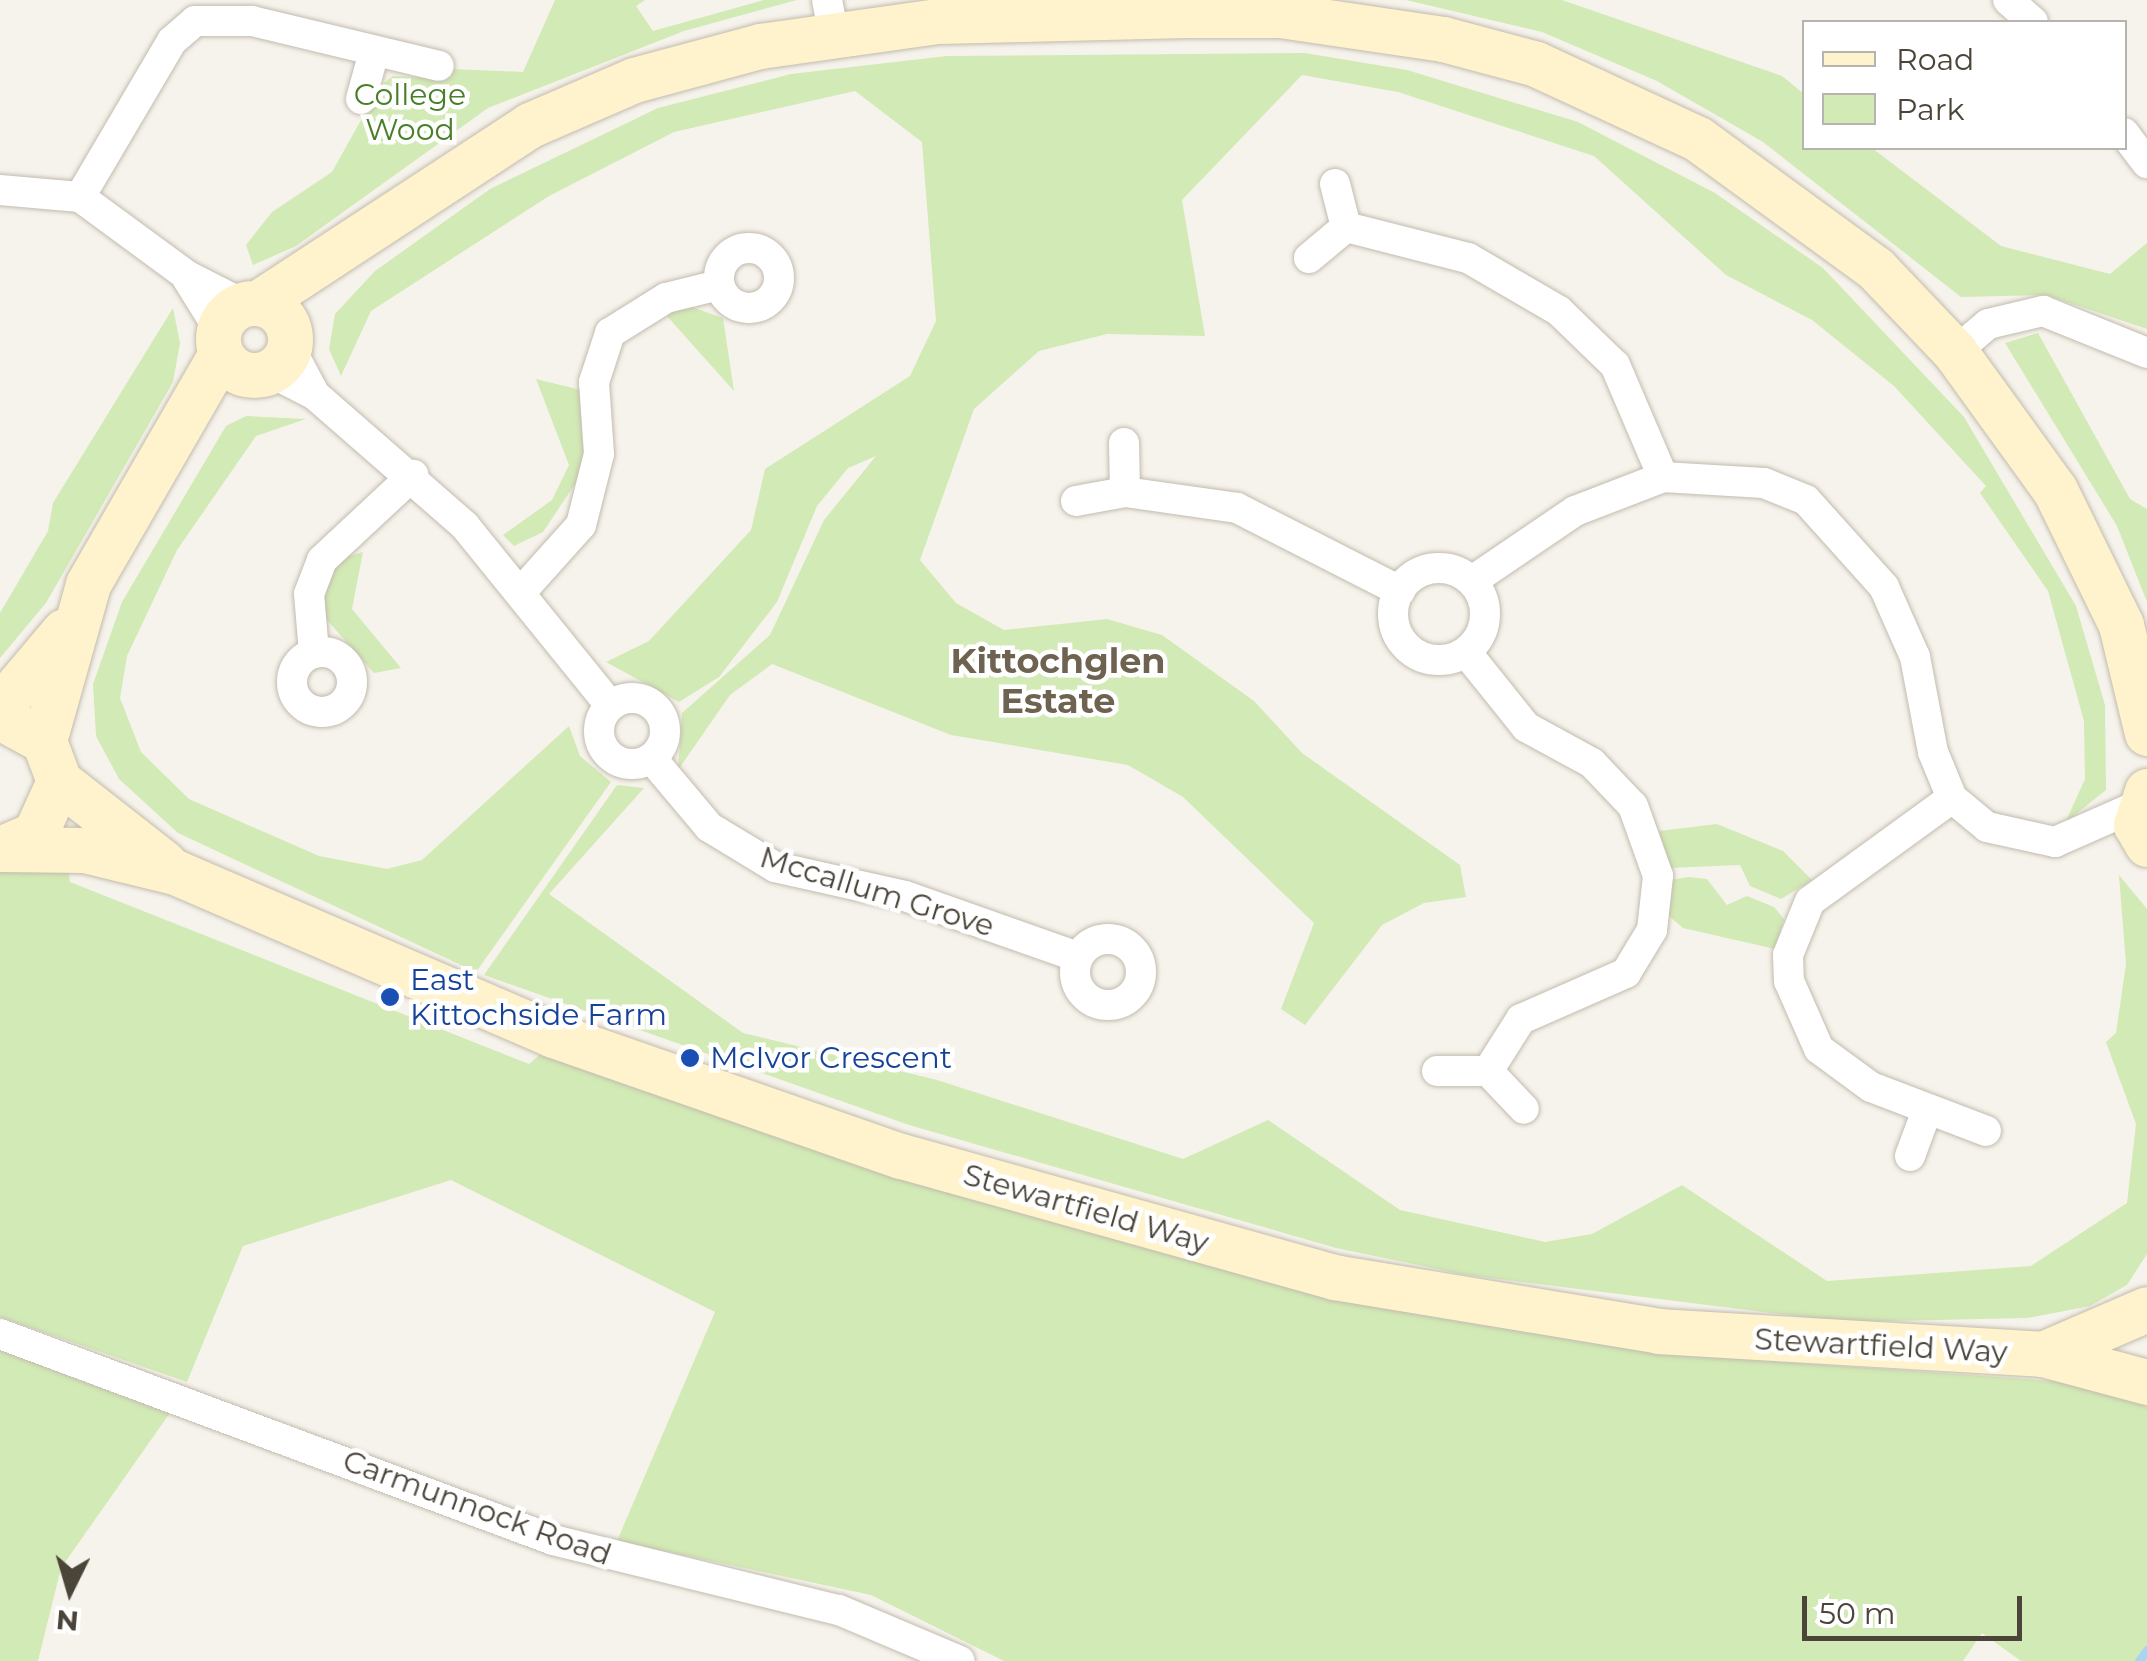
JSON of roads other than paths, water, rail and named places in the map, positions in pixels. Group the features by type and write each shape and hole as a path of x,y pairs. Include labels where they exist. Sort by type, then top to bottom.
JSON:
{"street":[{"path":"2008,0 2032,20"},
{"path":"0,706 72,622 146,480 254,339 321,268 447,172 530,125 634,80 830,16 1280,15 1366,24 1536,64 1698,139 1792,200 1876,269 1955,352 2017,429 2087,551 2121,625 2147,733"},
{"path":"80,197 172,41 194,21 252,22 439,66"},
{"path":"361,99 374,52"},
{"path":"2127,136 2147,163"},
{"path":"1334,184 1346,228"},
{"path":"0,190 80,197 186,275 314,395 413,476 521,592 610,706"},
{"path":"1308,258 1346,228"},
{"path":"1346,228 1468,258 1559,311 1614,365 1663,476"},
{"path":"521,592 586,512 599,454 594,382 610,332 666,298 718,285"},
{"path":"1955,352 1988,324 2043,311 2147,353"},
{"path":"1124,443 1125,492"},
{"path":"314,653 309,594 322,560 413,476"},
{"path":"1472,581 1486,616 1466,652 1438,660 1410,650 1394,622 1400,591 1424,570 1472,581 1575,512 1663,476 1764,483 1806,500 1837,528 1884,586 1916,658 1932,752 1952,798 2019,838 2084,835 2144,815 2147,743"},
{"path":"1076,501 1125,492 1237,508 1400,591"},
{"path":"0,849 48,819 51,761 72,622"},
{"path":"1466,652 1526,727 1592,763 1633,806 1658,876 1652,930 1626,972 1521,1019 1488,1071"},
{"path":"634,698 656,707 666,732 652,759 621,763 603,748 599,726 610,706 634,698"},
{"name":"Stewartfield Way","path":"0,717 175,872"},
{"name":"Mccallum Grove","path":"652,759 709,827 775,867 905,896 1078,956"},
{"path":"1952,798 1826,885 1801,914 1788,955 1791,1003 1819,1049 1926,1113 1986,1131"},
{"name":"Stewartfield Way","path":"0,849 84,850 175,872 571,1041 920,1162 1334,1277 1659,1331 2044,1354 2147,1382"},
{"path":"1437,1071 1488,1071 1524,1109"},
{"path":"1910,1156 1926,1113"},
{"name":"Stewartfield Way","path":"2044,1354 2147,1309"},
{"path":"2147,1329 2147,1346"},
{"name":"Carmunnock Road","path":"0,1334 553,1540 839,1610 960,1661"}],"waterway":[{"path":"2139,1661 2147,1650"}],"place":[{"name":"East Kittochside Farm","path":"390,997"},
{"name":"McIvor Crescent","path":"690,1058"}],"district":[{"name":"Kittochglen Estate","path":"1058,681"}],"park label":[{"name":"College Wood","path":"410,112"}]}
